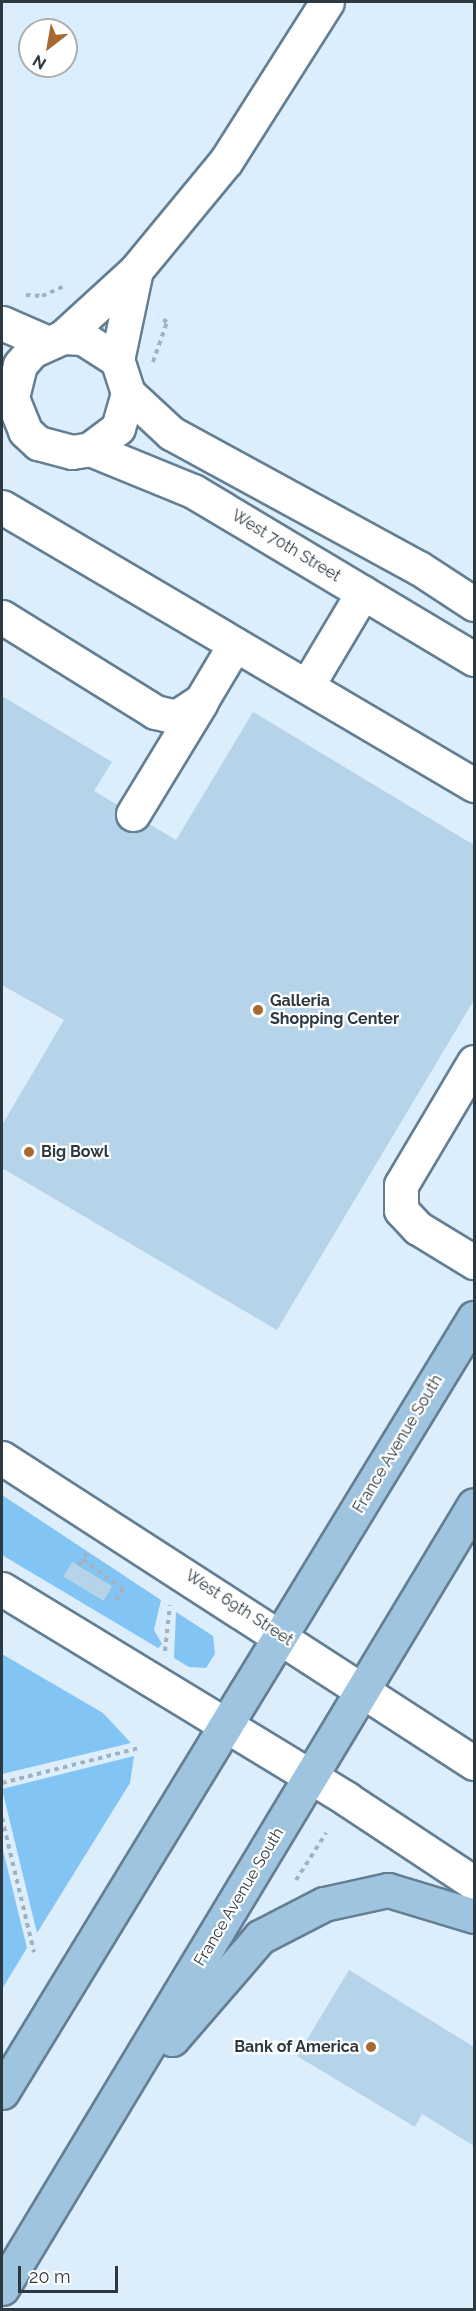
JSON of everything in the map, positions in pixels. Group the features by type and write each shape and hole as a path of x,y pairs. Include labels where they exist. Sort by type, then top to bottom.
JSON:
{"main road":[{"name":"France Avenue South","path":"2,2092 474,1318"},
{"name":"France Avenue South","path":"2,2288 474,1505"},
{"path":"113,2106 260,1937 324,1904 388,1890 474,1916"}],"street":[{"path":"128,393 118,428 90,449 63,451 38,443 16,415 7,393 20,364 133,285 226,160 327,2"},
{"path":"133,285 117,360 128,393 171,433 419,568 474,604"},
{"path":"8,309 55,339 83,338 117,360"},
{"name":"West 70th Street","path":"90,449 194,491 474,658"},
{"path":"4,513 235,644 474,785"},
{"path":"307,686 363,592"},
{"path":"2,617 154,712 176,717 201,700"},
{"path":"133,814 235,644"},
{"path":"474,1062 400,1185 401,1210 418,1228 474,1262"},
{"name":"West 69th Street","path":"2,1458 364,1688 474,1762"},
{"path":"2,1589 311,1777 474,1883"}],"path":[{"path":"8,309 72,282"},
{"path":"133,285 167,322 155,371"},
{"path":"79,1565 89,1550"},
{"path":"83,1560 123,1589 116,1601"},
{"path":"165,1652 170,1605"},
{"path":"2,1783 139,1748"},
{"path":"2,1818 34,1952"},
{"path":"291,1888 326,1833"}],"shaded area":[{"path":"2,1495 161,1600 154,1630 162,1644 158,1648 2,1555"},
{"path":"176,1612 213,1636 215,1654 206,1668 189,1667 174,1658"},
{"path":"2,1654 103,1713 131,1743 2,1774"},
{"path":"134,1756 130,1783 37,1933 2,1789"},
{"path":"2,1846 27,1948 2,1989"}],"building":[{"name":"Galleria Shopping Center","path":"2,696 112,762 94,791 176,840 253,712 474,845 474,1000 277,1330 2,1168 2,1125 64,1020 2,985"},
{"path":"72,1562 112,1586 104,1601 63,1577"},
{"path":"349,1970 474,2047 474,2146 422,2114 415,2127 297,2056"}],"place":[{"name":"Galleria Shopping Center","path":"258,1010"},
{"name":"Big Bowl","path":"29,1152"},
{"name":"Bank of America","path":"371,2047"}]}
